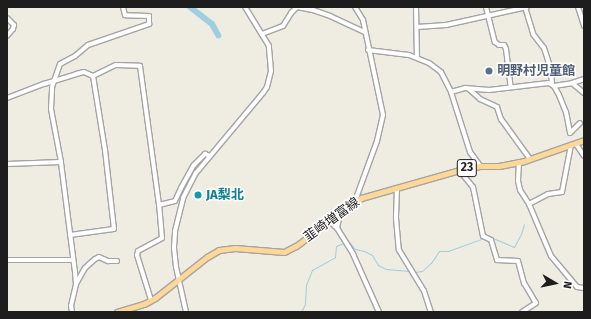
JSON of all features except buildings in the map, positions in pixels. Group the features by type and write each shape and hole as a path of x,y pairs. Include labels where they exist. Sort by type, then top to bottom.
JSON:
{"main road":[{"name":"韮崎増富線","path":"117,312 138,306 151,300 219,250 235,248 266,252 288,251 340,214 355,201 372,194 459,170 480,166 499,166 519,162 574,145 584,140"}],"street":[{"path":"76,284 61,162 51,110 53,82 60,64 75,56 88,45 149,24 149,16 125,15 123,7"},
{"path":"186,312 174,247 178,217 190,183 210,156 267,87 271,71 272,62 268,46 246,7"},
{"path":"262,34 283,26 291,13 297,7 313,10 330,16 365,32"},
{"path":"355,7 363,20 368,50 383,115 377,141 355,201"},
{"path":"416,7 417,57"},
{"path":"486,7 495,42 499,45 504,45 506,49 511,87"},
{"path":"417,27 446,25 526,7 533,34 544,48 553,85 566,112 570,133 580,123"},
{"path":"578,7 584,26"},
{"path":"7,18 13,23 14,27 7,36"},
{"path":"368,50 398,52 417,57 442,72 451,92 470,152 480,166"},
{"path":"7,98 84,72 93,76 116,65 140,66 162,238 138,251 137,255 151,300"},
{"path":"70,235 114,229 105,150 93,76"},
{"path":"451,92 469,89 489,90 511,87 553,85 572,83 584,79"},
{"path":"572,83 584,93"},
{"path":"469,89 480,98 497,107 501,119 530,159"},
{"path":"574,145 584,156"},
{"path":"529,204 548,194 562,192 574,145"},
{"path":"158,205 175,201 194,165 205,154 210,156"},
{"path":"7,164 61,162"},
{"path":"519,162 518,181 520,190 529,204 551,256 577,287 584,288"},
{"path":"459,170 473,187 483,236 491,240 497,260 518,261 524,283 536,303 522,312"},
{"path":"397,188 396,218 399,250 424,291 431,312"},
{"path":"338,228 340,214"},
{"path":"329,221 338,228 353,254 379,312"},
{"path":"72,312 71,306 76,284 86,268 99,257 108,261 117,261"},
{"path":"7,260 73,260"}],"waterway":[{"path":"190,7 212,24 218,35"},
{"path":"488,236 514,247 521,234 524,224"},
{"path":"415,272 422,271 431,263 439,251 448,251 483,238"},
{"path":"347,242 349,242 355,249 372,255 378,265 386,269 410,271"},
{"path":"301,312 305,304 306,285 312,270 335,257 336,246 344,243"}],"place":[{"name":"明野村児童館","path":"489,71"},
{"name":"JA梨北","path":"198,195"}]}
